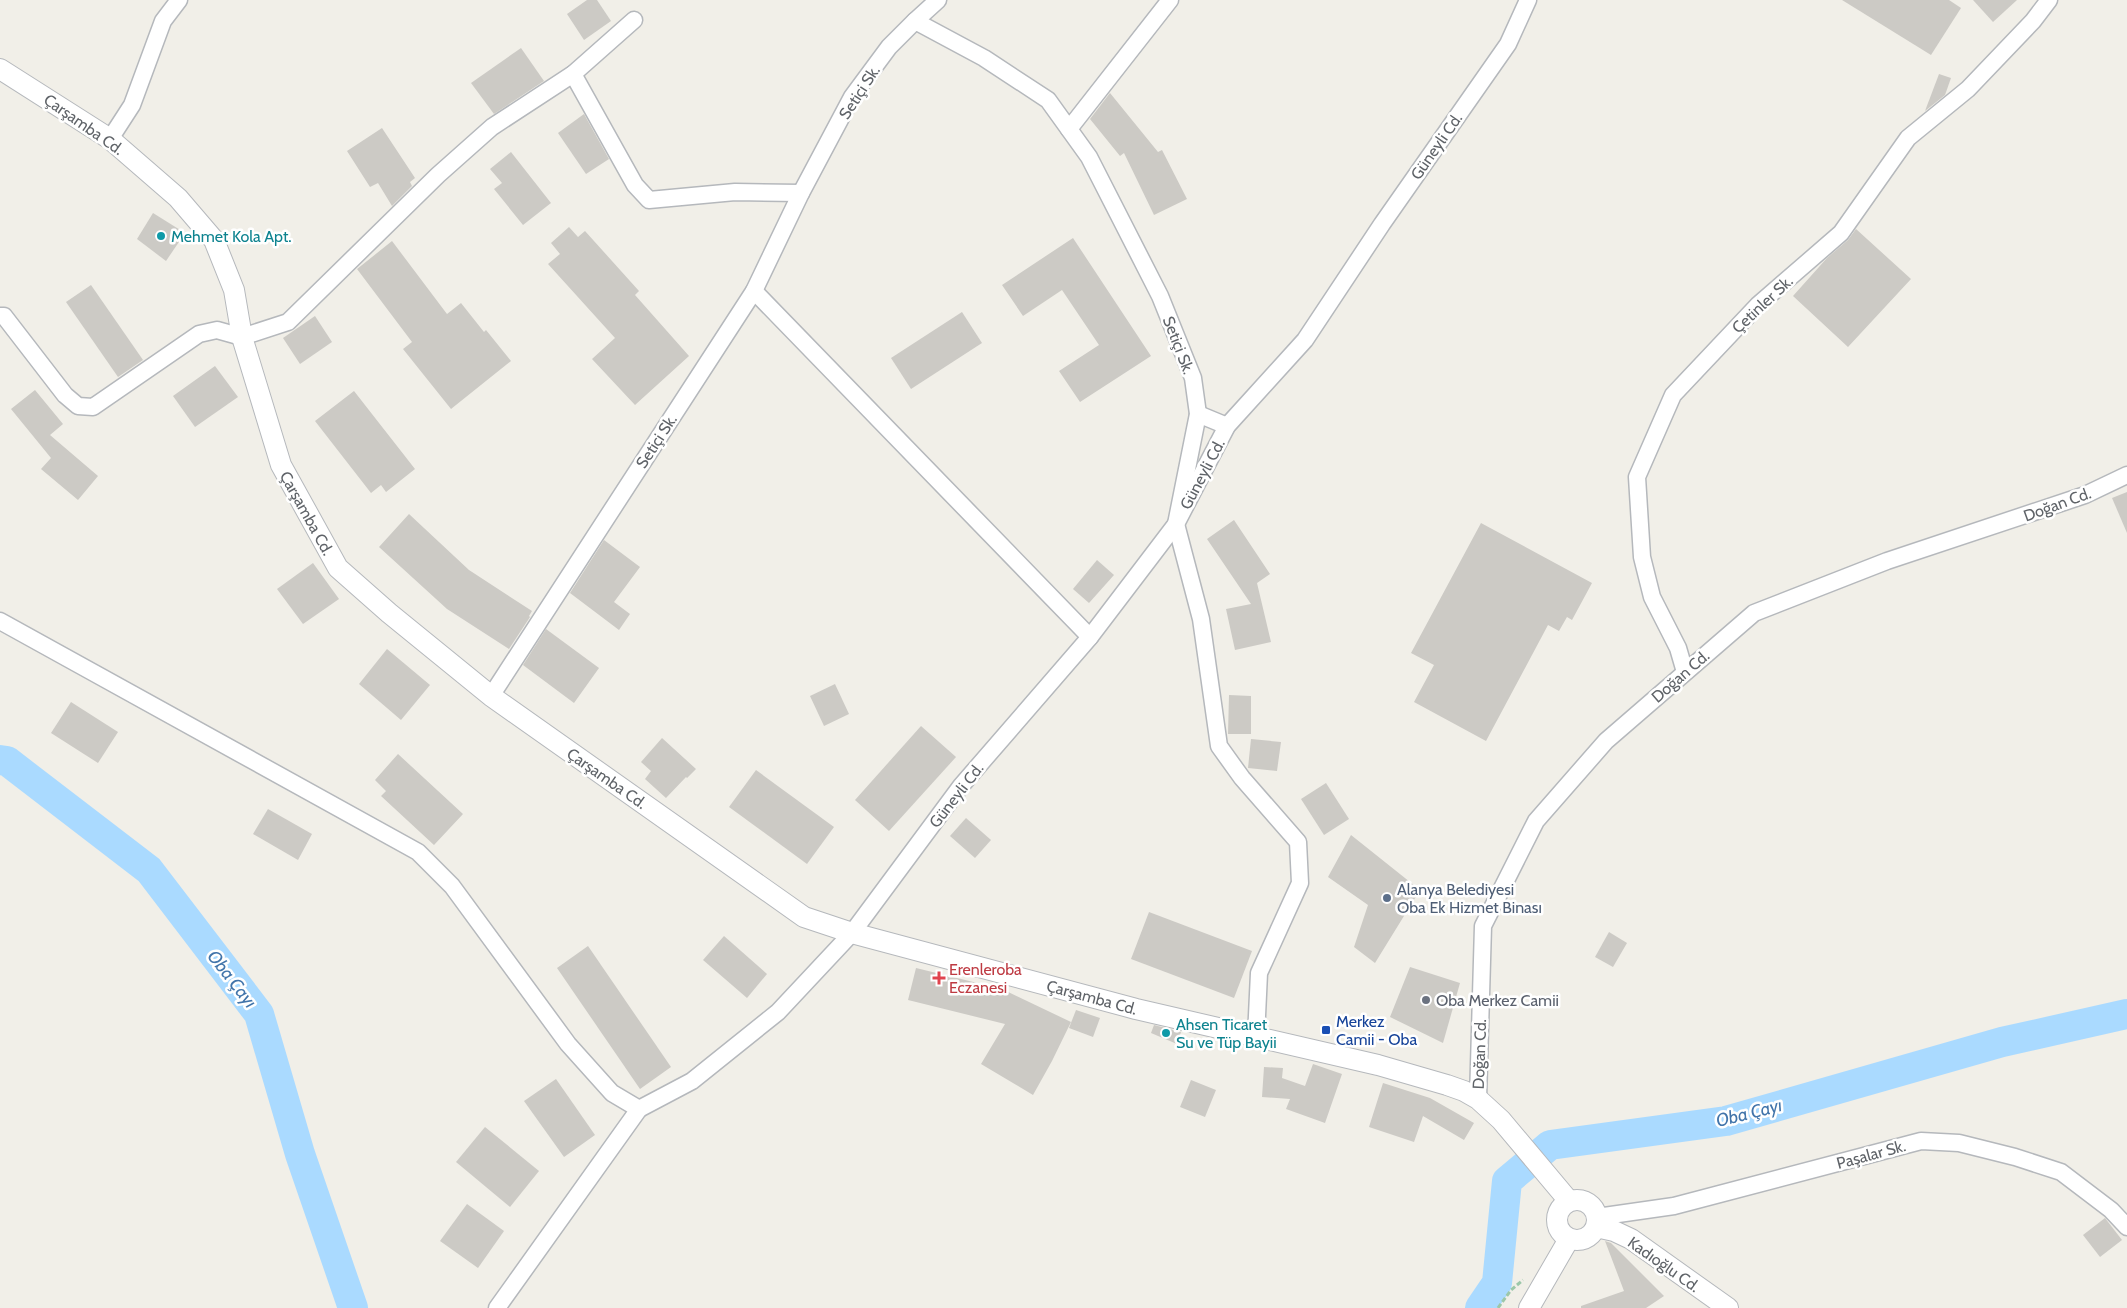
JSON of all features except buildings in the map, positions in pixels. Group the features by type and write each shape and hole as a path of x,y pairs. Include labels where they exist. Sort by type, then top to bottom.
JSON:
{"street":[{"path":"110,139 132,106 163,21 178,0"},
{"path":"915,21 938,0"},
{"path":"1069,129 1170,0"},
{"name":"Güneyli Cd.","path":"639,1109 692,1081 778,1012 852,933 961,786 1090,636 1176,524 1227,426 1305,340 1387,216 1508,44 1528,0"},
{"name":"Çetinler Sk.","path":"1684,672 1678,648 1652,596 1642,557 1637,477 1673,395 1758,305 1841,233 1908,138 1968,89 2033,21 2049,0"},
{"path":"0,316 4,316 65,395 78,406 93,407 199,334 217,330 242,337 288,322 438,175 492,127 573,74 634,20"},
{"name":"Setiçi Sk.","path":"491,696 754,291 801,193 852,97 889,47 915,21 984,58 1048,100 1089,157 1160,296 1193,378 1198,414 1176,524"},
{"name":"Çarşamba Cd.","path":"0,69 110,139 178,198 214,240 234,290 242,337 281,465 338,568 389,613 491,696 804,917 852,933 1136,1010 1378,1065 1464,1091 1478,1099 1501,1120 1569,1201"},
{"path":"573,74 635,185 649,200 735,192 801,193"},
{"path":"754,291 1090,636"},
{"path":"1198,414 1227,426"},
{"name":"Doğan Cd.","path":"1478,1099 1482,926 1536,821 1606,741 1754,612 1887,562 2085,495 2127,475"},
{"path":"1176,524 1201,618 1219,746 1242,778 1298,842 1300,882 1259,973 1256,1037"},
{"path":"0,621 418,852 452,886 568,1044 612,1092 639,1109 497,1308"},
{"name":"Paşalar Sk.","path":"1597,1222 1674,1206 1920,1141 1959,1143 2016,1157 2061,1172 2111,1210 2127,1227"},
{"path":"1575,1200 1587,1202 1595,1211 1597,1222 1594,1232 1585,1239 1575,1241 1560,1232 1557,1220 1560,1209 1569,1201 1575,1200"},
{"name":"Kadıoğlu Cd.","path":"1597,1222 1632,1239 1728,1308"},
{"path":"1529,1308 1569,1239"}],"path":[{"path":"1498,1308 1510,1290 1526,1278"}],"waterway":[{"name":"Oba Çayı","path":"0,760 7,761 149,870 259,1014 300,1154 353,1308"},
{"name":"Oba Çayı","path":"1480,1308 1497,1283 1507,1181 1550,1145 1726,1121 2002,1042 2127,1014"}],"place":[{"name":"Mehmet Kola Apt.","path":"161,236"},
{"name":"Alanya Belediyesi Oba Ek Hizmet Binası","path":"1387,898"},
{"name":"Erenleroba Eczanesi","path":"939,978"},
{"name":"Oba Merkez Camii","path":"1426,1000"},
{"name":"Merkez Camii - Oba","path":"1326,1030"},
{"name":"Ahsen Ticaret Su ve Tüp Bayii","path":"1166,1033"}]}
